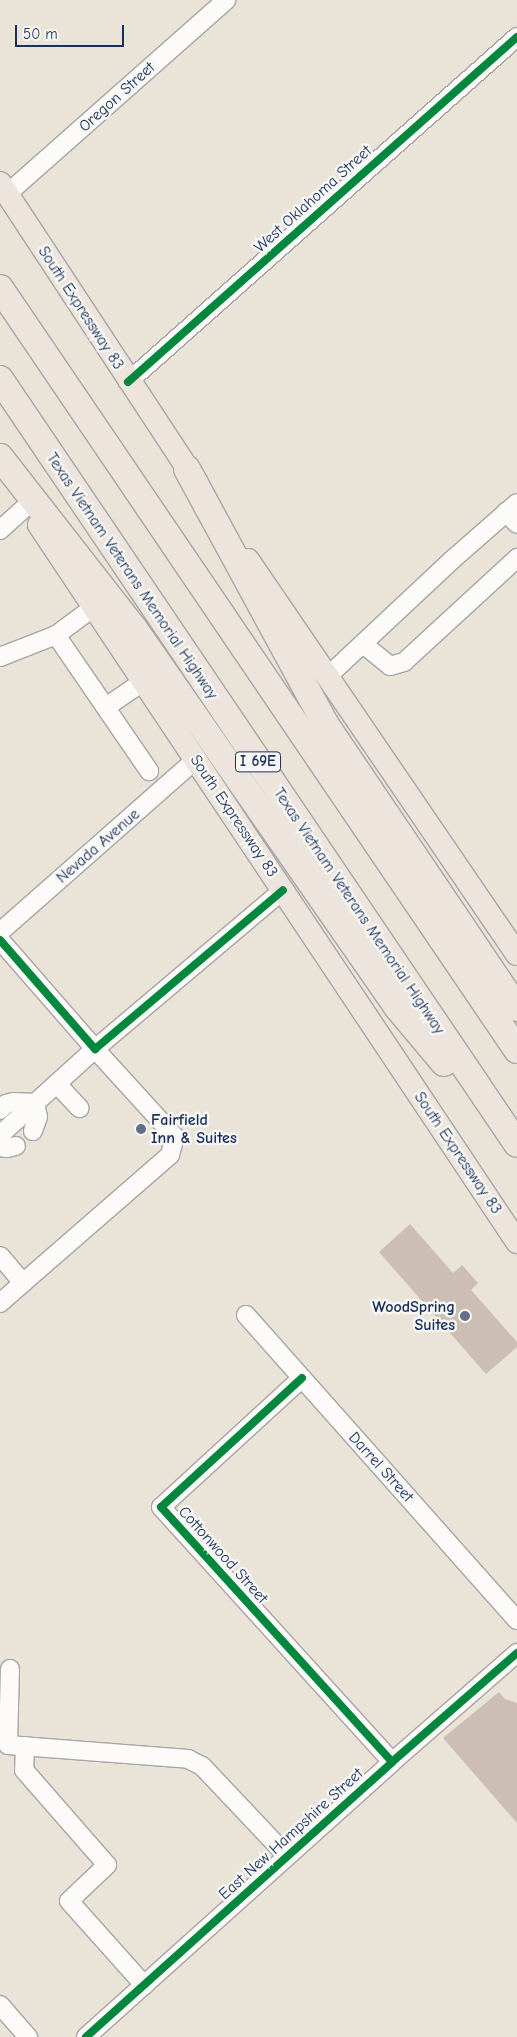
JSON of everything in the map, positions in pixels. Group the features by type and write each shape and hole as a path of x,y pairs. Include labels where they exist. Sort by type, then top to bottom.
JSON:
{"highway":[{"path":"0,288 517,1050"},
{"name":"Texas Vietnam Veterans Memorial Highway","path":"0,379 517,1144"},
{"path":"0,457 133,627 397,1006 517,1150"},
{"path":"187,469 326,725 517,1008"}],"main road":[{"name":"South Expressway 83","path":"4,189 128,382 517,954"},
{"name":"South Expressway 83","path":"0,465 517,1242"}],"street":[{"name":"Oregon Street","path":"4,189 226,0"},
{"name":"West Oklahoma Street","path":"128,382 517,37"},
{"path":"0,530 27,506"},
{"path":"327,677 452,560 513,513"},
{"path":"363,644 390,666 404,662 517,558"},
{"path":"0,657 56,635 94,607"},
{"path":"56,635 149,771"},
{"path":"106,707 144,682"},
{"name":"Nevada Avenue","path":"0,932 196,759"},
{"path":"0,1135 95,1049 283,890"},
{"path":"0,940 175,1137 170,1155 0,1303"},
{"path":"57,1084 79,1108"},
{"path":"0,1110 6,1104 14,1102 35,1104"},
{"path":"33,1131 38,1117 35,1104"},
{"path":"0,1256 23,1283"},
{"name":"Darrel Street","path":"246,1315 517,1620"},
{"name":"Cottonwood Street","path":"302,1378 161,1507 392,1762"},
{"name":"East New Hampshire Street","path":"86,2037 392,1762 517,1653"},
{"path":"10,1669 8,1745 188,1759 202,1766 287,1856"},
{"path":"25,1746 24,1770 107,1865 69,1900 144,1985"},
{"path":"0,2005 28,2037"}],"building":[{"name":"WoodSpring Suites","path":"410,1224 453,1273 462,1265 478,1283 471,1290 517,1342 517,1347 486,1374 379,1252"},
{"path":"499,1692 505,1699 517,1703 517,1823 443,1738"}],"cycle path":[{"path":"128,382 517,37"},
{"path":"0,940 95,1049 283,890"},
{"path":"302,1378 161,1507 392,1762"},
{"path":"86,2037 392,1762 517,1653"}],"place":[{"name":"Fairfield Inn & Suites","path":"141,1129"},
{"name":"WoodSpring Suites","path":"465,1316"}]}
